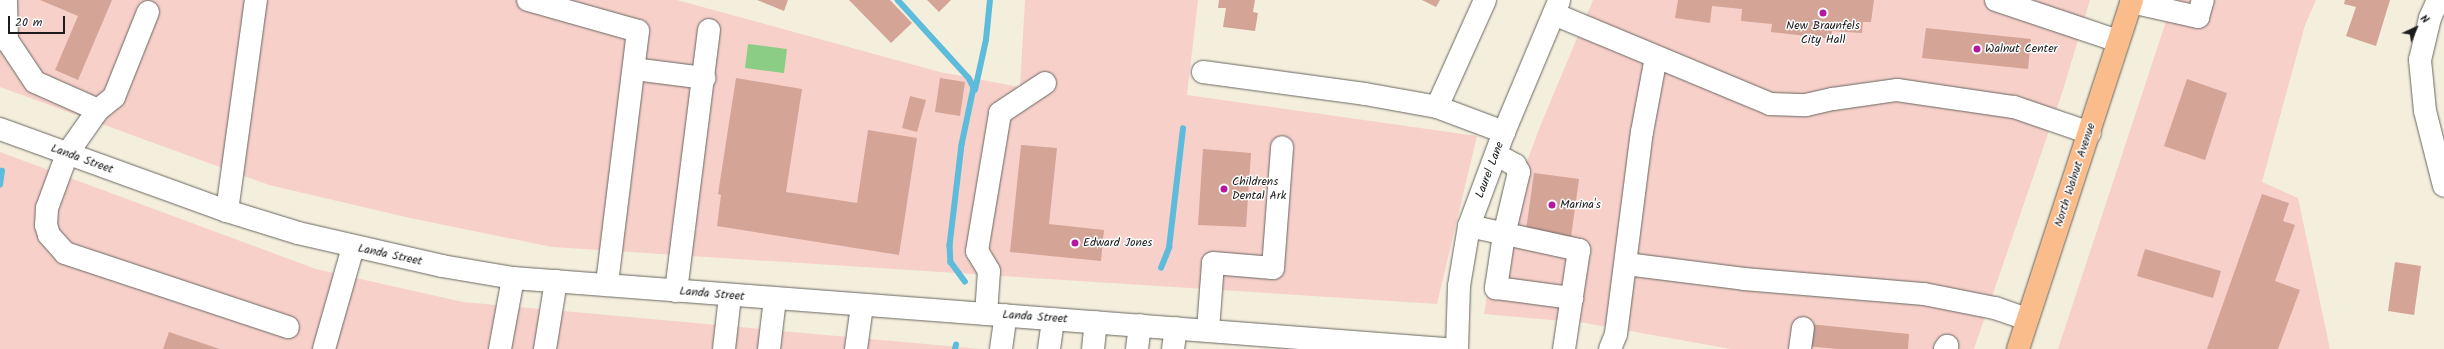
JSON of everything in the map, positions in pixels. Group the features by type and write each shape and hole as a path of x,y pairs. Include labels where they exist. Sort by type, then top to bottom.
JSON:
{"main road":[{"name":"North Walnut Avenue","path":"2018,349 2090,133 2131,1"}],"street":[{"path":"6,0 4,40 34,82 98,110"},
{"path":"227,211 256,0"},
{"path":"528,0 638,31 607,285"},
{"path":"1437,107 1486,0"},
{"path":"1996,0 2053,9 2118,41"},
{"path":"2131,1 2198,17 2203,0"},
{"path":"2438,0 2430,18 2420,60 2425,111 2444,186"},
{"path":"1557,7 1656,57 1770,104 1806,105 1833,98 1897,90 2014,107 2090,133"},
{"name":"Laurel Lane","path":"1458,349 1459,286 1469,226 1504,132 1557,7"},
{"path":"148,12 114,97 98,110 67,154 47,208 46,219 49,235 65,253 288,327"},
{"path":"676,291 709,30"},
{"path":"1610,349 1616,334 1642,132 1656,57"},
{"path":"634,69 704,78"},
{"path":"1202,72 1365,94 1437,107 1504,132"},
{"path":"1001,349 989,272 978,251 1000,113 1046,83"},
{"name":"Landa Street","path":"0,129 227,211 353,247 442,266 513,278 862,306 1208,330 1356,346 1444,349"},
{"path":"1208,330 1213,263 1273,268 1282,147"},
{"path":"1497,154 1515,164 1519,172 1504,235 1496,288 1572,298"},
{"path":"1469,226 1504,235 1579,250 1564,349"},
{"path":"324,349 353,247"},
{"path":"1626,264 1744,279 1924,294 1995,308 2027,320"},
{"path":"500,349 513,278"},
{"path":"545,349 556,281"},
{"path":"724,349 730,296"},
{"path":"769,349 775,299"},
{"path":"856,349 862,306"},
{"path":"1049,349 1053,319"},
{"path":"1093,349 1096,322"},
{"path":"1137,349 1140,325"},
{"path":"1173,349 1176,328"}],"shaded area":[{"path":"0,0 677,0 940,72 1020,87 1025,0 1198,0 1187,95 1477,136 1437,304 552,247 410,218 269,185 0,87"},
{"path":"1593,0 2090,0 2063,90 1974,349 1731,349 1585,323 1484,314 1496,243 1541,124"},
{"path":"2173,0 2316,0 2305,25 2262,182 2298,198 2330,349 2058,349"},
{"path":"0,152 316,269 463,302 981,349 0,349"}],"green space":[{"path":"748,44 787,49 784,73 745,68"}],"building":[{"path":"40,0 112,0 78,80 55,70 78,16"},
{"path":"757,0 788,0 784,11"},
{"path":"849,0 890,0 912,23 891,43"},
{"path":"927,0 951,0 939,12"},
{"path":"1219,0 1255,0 1253,12 1258,13 1255,31 1223,27 1226,8 1218,8"},
{"path":"1422,0 1440,0 1436,7"},
{"path":"1678,0 1874,0 1871,22 1863,22 1862,33 1832,31 1832,39 1771,32 1772,24 1741,21 1742,9 1712,6 1710,23 1675,18"},
{"path":"2345,0 2390,0 2376,46 2346,36 2356,7 2344,4"},
{"name":"Walnut Center","path":"1926,28 2031,39 2028,69 1922,58"},
{"path":"736,78 802,89 786,192 857,203 868,130 917,138 899,255 717,226 721,195 718,194"},
{"path":"940,78 965,82 960,116 935,112"},
{"path":"2187,79 2227,93 2205,160 2164,146"},
{"path":"910,96 926,100 917,132 902,128"},
{"path":"1021,145 1057,148 1049,224 1104,230 1101,261 1010,252"},
{"name":"Childrens Dental Ark","path":"1203,149 1251,153 1246,227 1198,225"},
{"name":"Marina's","path":"1534,173 1579,179 1571,237 1526,230"},
{"path":"2262,194 2289,203 2283,221 2295,225 2275,281 2300,290 2278,349 2207,349"},
{"path":"2145,249 2221,271 2213,298 2137,276"},
{"path":"2395,262 2421,266 2414,315 2388,311"},
{"path":"1809,324 1909,334 1908,349 1838,349 1806,346"},
{"path":"169,332 220,349 163,349"}],"waterway":[{"path":"898,0 969,78 974,88 962,145 950,245 951,262 965,281"},
{"path":"975,90 986,40 990,0"},
{"path":"1161,268 1169,248 1183,129"},
{"path":"0,185 2,171"},
{"path":"955,349 956,345"}],"place":[{"name":"New Braunfels City Hall","path":"1823,13"},
{"name":"Walnut Center","path":"1977,49"},
{"name":"Childrens Dental Ark","path":"1224,189"},
{"name":"Marina's","path":"1552,205"},
{"name":"Edward Jones","path":"1075,243"}]}
